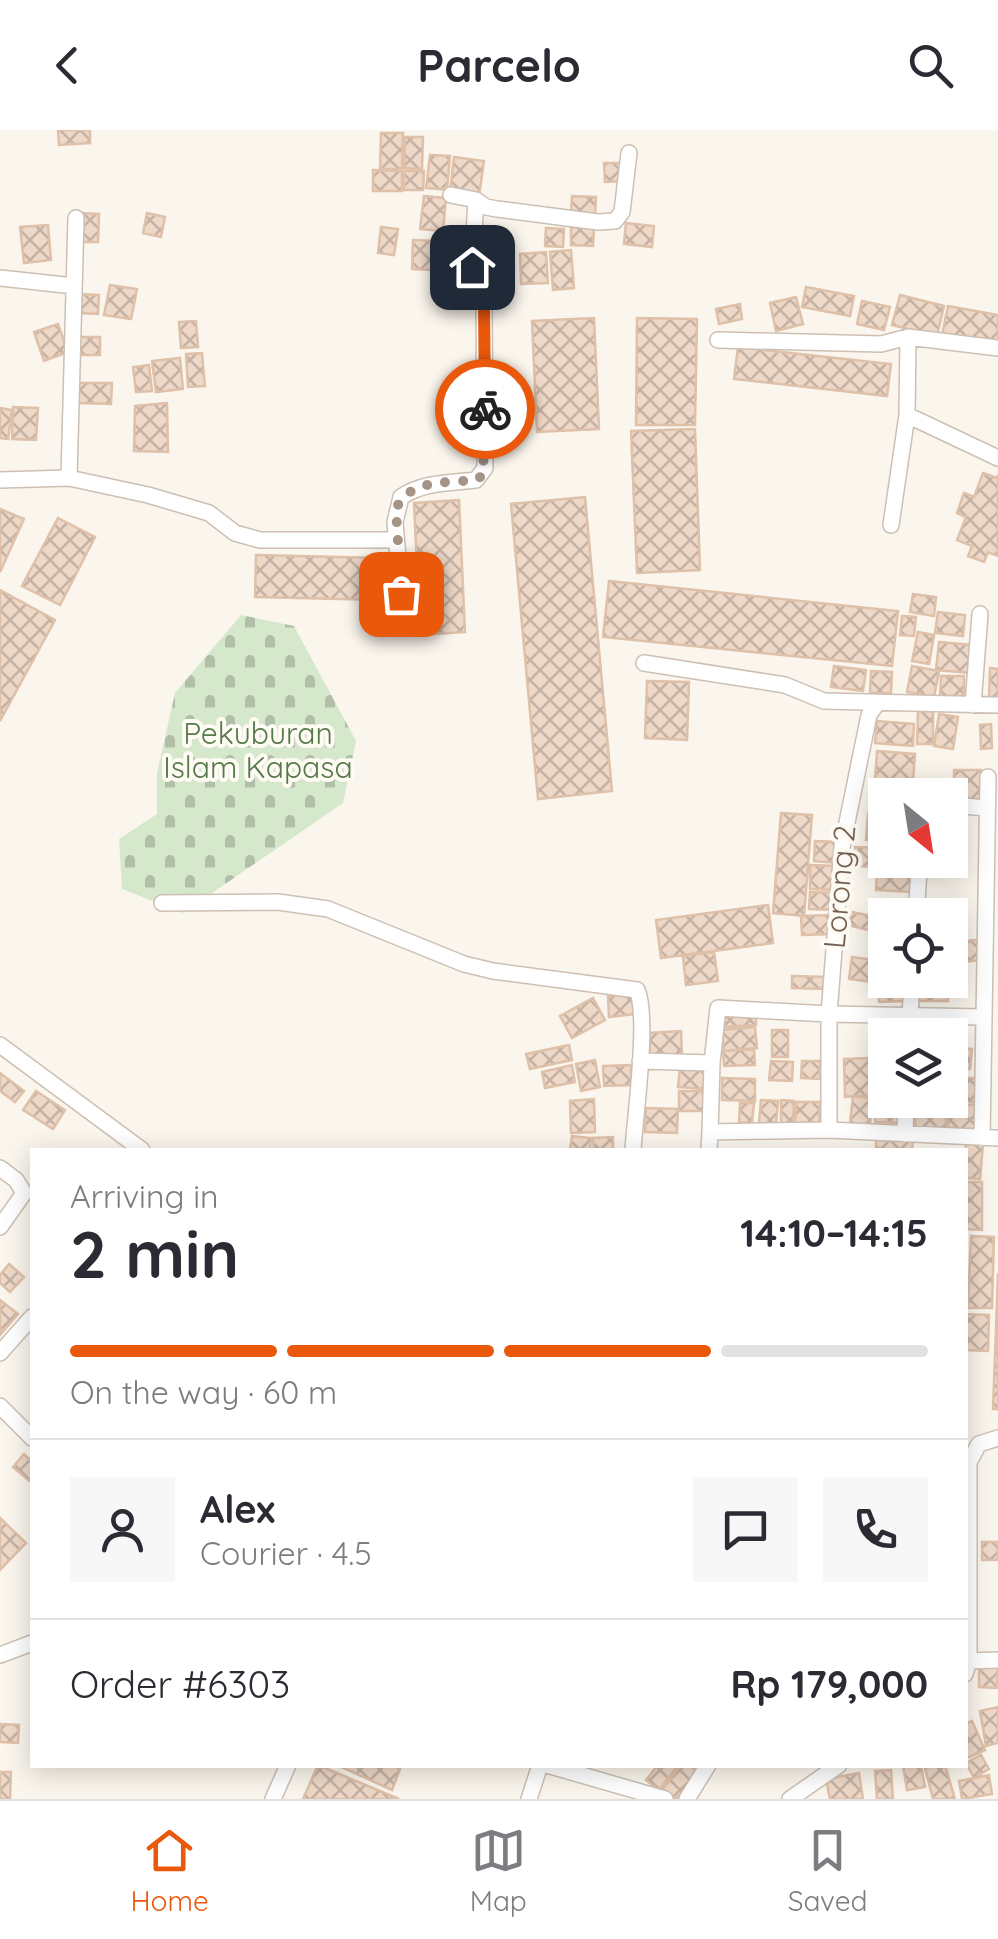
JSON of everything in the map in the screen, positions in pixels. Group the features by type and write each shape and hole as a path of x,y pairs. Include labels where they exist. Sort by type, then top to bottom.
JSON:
{"street":[{"path":"451,195 476,200 486,208 598,222 615,220 622,212 629,153"},
{"path":"401,594 396,509 401,497 414,488 476,480 485,468 484,302 472,267 476,200"},
{"path":"68,478 76,218"},
{"path":"0,278 74,286"},
{"path":"891,525 907,415 908,337"},
{"path":"718,340 880,344 908,337 998,348"},
{"path":"907,415 998,458"},
{"path":"0,480 68,478 148,495 210,513 235,533 260,540 396,540"},
{"path":"974,705 980,614"},
{"path":"644,663 785,685 824,702 998,705"},
{"name":"Lorong 2","path":"830,1130 829,1014 847,808 868,715 876,704"},
{"path":"710,1132 830,1130 990,1138 982,1016 992,899 988,777"},
{"path":"968,806 987,808"},
{"path":"162,903 278,902 328,909 464,964 632,988 639,993 641,1003 633,1148"},
{"path":"910,1018 911,998"},
{"path":"709,1148 715,1014 721,1007 829,1014 982,1016"},
{"path":"0,1046 139,1148"},
{"path":"640,1060 712,1063"},
{"path":"905,1118 905,1134"},
{"path":"0,1168 16,1180 24,1193 0,1228"},
{"path":"0,1353 30,1320"},
{"path":"0,1406 30,1436"},
{"path":"968,1460 979,1444 998,1438"},
{"path":"0,1655 30,1644"},
{"path":"968,1668 998,1660"},
{"path":"273,1799 287,1768"},
{"path":"529,1799 543,1768"},
{"path":"555,1768 665,1799"},
{"path":"687,1799 706,1768"},
{"path":"790,1799 829,1768"}],"green space":[{"name":"Pekuburan Islam Kapasa","path":"241,615 294,626 356,741 343,803 183,913 122,889 119,839 157,814 157,773 175,693"}],"building":[{"path":"58,130 90,130 90,143 59,145"},
{"path":"381,133 403,133 402,169 380,169"},
{"path":"405,137 423,137 422,169 404,168"},
{"path":"430,155 450,156 447,190 426,188"},
{"path":"454,157 484,161 479,196 450,192"},
{"path":"604,163 623,163 623,181 605,182"},
{"path":"373,170 402,171 402,191 373,191"},
{"path":"404,171 424,171 423,190 404,190"},
{"path":"424,196 446,198 443,231 420,229"},
{"path":"572,196 596,197 595,215 571,213"},
{"path":"78,213 99,214 98,242 77,242"},
{"path":"147,213 165,217 161,237 143,233"},
{"path":"626,223 654,226 652,247 624,244"},
{"path":"48,225 51,260 24,263 20,227"},
{"path":"381,227 398,229 394,255 378,253"},
{"path":"571,227 594,228 593,246 571,245"},
{"path":"546,228 564,229 563,247 545,246"},
{"path":"413,240 434,241 433,270 412,269"},
{"path":"450,244 470,246 467,275 447,273"},
{"path":"571,250 574,288 553,290 550,252"},
{"path":"546,252 548,283 521,284 520,254"},
{"path":"110,285 137,289 131,319 104,315"},
{"path":"806,287 854,296 850,316 802,307"},
{"path":"77,294 99,295 98,314 76,313"},
{"path":"900,295 944,306 937,336 892,325"},
{"path":"796,297 803,324 776,331 770,303"},
{"path":"862,301 890,307 884,330 857,324"},
{"path":"740,304 742,319 719,324 716,309"},
{"path":"948,306 998,315 998,345 942,335"},
{"path":"594,318 599,429 537,432 532,321"},
{"path":"637,318 697,319 695,425 636,425"},
{"path":"196,321 198,347 181,348 179,322"},
{"path":"58,324 68,352 44,361 34,332"},
{"path":"78,337 100,337 100,355 78,355"},
{"path":"738,347 891,364 887,396 734,379"},
{"path":"202,353 205,386 188,387 186,354"},
{"path":"180,358 183,389 156,392 152,361"},
{"path":"149,365 152,391 136,392 133,367"},
{"path":"77,383 112,383 111,404 77,403"},
{"path":"167,403 168,452 134,451 135,406"},
{"path":"13,407 38,408 36,440 12,439"},
{"path":"0,408 12,410 8,439 0,438"},
{"path":"695,429 700,570 637,573 631,431"},
{"path":"983,473 997,478 998,475 998,556 988,552 984,562 968,556 972,546 957,540 966,517 957,513 964,493 974,497"},
{"path":"585,497 612,791 538,799 511,504"},
{"path":"459,500 465,632 420,635 414,503"},
{"path":"0,509 24,519 0,572"},
{"path":"58,518 95,537 60,605 22,586"},
{"path":"256,555 381,558 379,600 255,597"},
{"path":"609,581 898,611 892,666 603,637"},
{"path":"0,590 55,620 0,721"},
{"path":"913,594 936,597 934,616 910,612"},
{"path":"938,612 965,615 963,636 935,633"},
{"path":"902,616 916,617 914,636 900,635"},
{"path":"918,632 934,635 929,664 912,661"},
{"path":"939,642 972,645 970,673 936,670"},
{"path":"834,666 866,670 863,691 831,687"},
{"path":"912,666 939,671 934,697 907,692"},
{"path":"990,668 998,669 998,698 989,698"},
{"path":"871,671 892,672 891,693 870,693"},
{"path":"941,676 964,676 964,696 940,696"},
{"path":"647,681 689,682 687,740 645,738"},
{"path":"918,711 933,711 933,744 917,744"},
{"path":"939,714 958,717 953,749 934,746"},
{"path":"877,721 914,724 913,746 875,743"},
{"path":"991,724 992,748 981,749 980,725"},
{"path":"877,751 915,754 913,778 875,778"},
{"path":"954,770 981,770 981,799 968,799 968,778 954,778"},
{"path":"781,813 812,815 804,916 773,913"},
{"path":"815,841 838,842 837,863 814,861"},
{"path":"855,847 868,847 868,866 854,866"},
{"path":"810,865 837,866 837,890 810,889"},
{"path":"877,878 913,878 912,892 876,890"},
{"path":"810,892 836,893 835,910 809,909"},
{"path":"768,905 773,943 661,958 656,920"},
{"path":"852,912 868,915 868,930 848,925"},
{"path":"834,915 834,934 802,935 801,916"},
{"path":"977,940 979,960 968,961 968,941"},
{"path":"714,952 718,981 686,985 683,956"},
{"path":"852,957 868,959 868,981 849,979"},
{"path":"792,976 828,977 827,989 792,988"},
{"path":"634,993 636,1014 609,1017 608,996"},
{"path":"593,998 605,1020 572,1038 560,1016"},
{"path":"879,998 904,998 904,1001 879,1002"},
{"path":"917,998 948,998 948,1001"},
{"path":"756,1009 756,1025 724,1027 723,1011"},
{"path":"755,1027 757,1048 724,1051 722,1030"},
{"path":"772,1030 788,1030 788,1057 772,1057"},
{"path":"681,1031 682,1054 650,1055 649,1033"},
{"path":"569,1045 572,1060 530,1069 526,1054"},
{"path":"754,1049 755,1065 724,1066 723,1051"},
{"path":"868,1058 868,1095 845,1097 844,1059"},
{"path":"595,1060 600,1087 581,1091 576,1064"},
{"path":"771,1061 793,1062 792,1081 769,1080"},
{"path":"802,1061 820,1061 820,1079 801,1078"},
{"path":"572,1065 575,1082 545,1088 542,1072"},
{"path":"631,1065 631,1085 604,1086 603,1066"},
{"path":"680,1068 708,1069 706,1089 678,1087"},
{"path":"0,1073 24,1091 15,1102 0,1091"},
{"path":"722,1078 755,1079 755,1101 722,1100"},
{"path":"968,1078 981,1079 978,1103 968,1102"},
{"path":"36,1091 65,1110 53,1129 23,1110"},
{"path":"679,1091 709,1091 709,1111 679,1111"},
{"path":"853,1096 868,1098 870,1125 850,1123"},
{"path":"594,1099 595,1132 571,1133 570,1101"},
{"path":"761,1100 778,1101 776,1125 759,1123"},
{"path":"781,1100 794,1101 793,1123 781,1123"},
{"path":"796,1102 820,1102 819,1124 795,1124"},
{"path":"740,1103 754,1103 752,1123 739,1122"},
{"path":"968,1105 980,1105 980,1129 948,1129 948,1118 968,1118"},
{"path":"646,1108 678,1109 677,1133 645,1132"},
{"path":"875,1118 900,1118 900,1123 875,1122"},
{"path":"915,1118 946,1118 946,1128 915,1128"},
{"path":"572,1136 591,1138 590,1148 570,1148"},
{"path":"613,1137 613,1148 594,1148 593,1138"},
{"path":"876,1138 913,1139 912,1148 876,1148"},
{"path":"966,1143 983,1144 980,1179 968,1178"},
{"path":"968,1182 982,1182 982,1230 968,1229"},
{"path":"971,1236 994,1237 992,1308 968,1308"},
{"path":"9,1264 24,1277 10,1292 0,1283 0,1275"},
{"path":"998,1273 998,1409 993,1409"},
{"path":"0,1300 18,1314 0,1335"},
{"path":"968,1314 989,1315 988,1351 968,1350"},
{"path":"24,1454 30,1460 30,1481 13,1467"},
{"path":"0,1518 26,1543 0,1570"},
{"path":"982,1542 998,1542 998,1560 982,1560"},
{"path":"979,1667 998,1668 997,1688 979,1687"},
{"path":"998,1707 998,1743 986,1746 980,1711"},
{"path":"972,1721 985,1750 968,1758 968,1723"},
{"path":"0,1724 19,1725 18,1743 0,1742"},
{"path":"981,1755 989,1769 974,1778 968,1762"},
{"path":"317,1768 325,1768 399,1799 303,1799"},
{"path":"344,1768 398,1768 392,1790"},
{"path":"656,1768 676,1768 659,1790 646,1780"},
{"path":"679,1768 693,1768 699,1773 676,1799 663,1789"},
{"path":"903,1768 922,1768 925,1787 907,1790"},
{"path":"925,1768 946,1768 955,1799 933,1799"},
{"path":"891,1770 893,1799 877,1799 875,1771"},
{"path":"0,1772 11,1772 10,1799 0,1799"},
{"path":"859,1773 863,1799 830,1799 826,1779"},
{"path":"989,1775 992,1794 962,1799 959,1781"}],"way so far":[{"path":"401,594 394,522 401,497 414,488 476,480 483,475 485,409"}],"route":[{"path":"472,267 484,302 485,409"}]}
